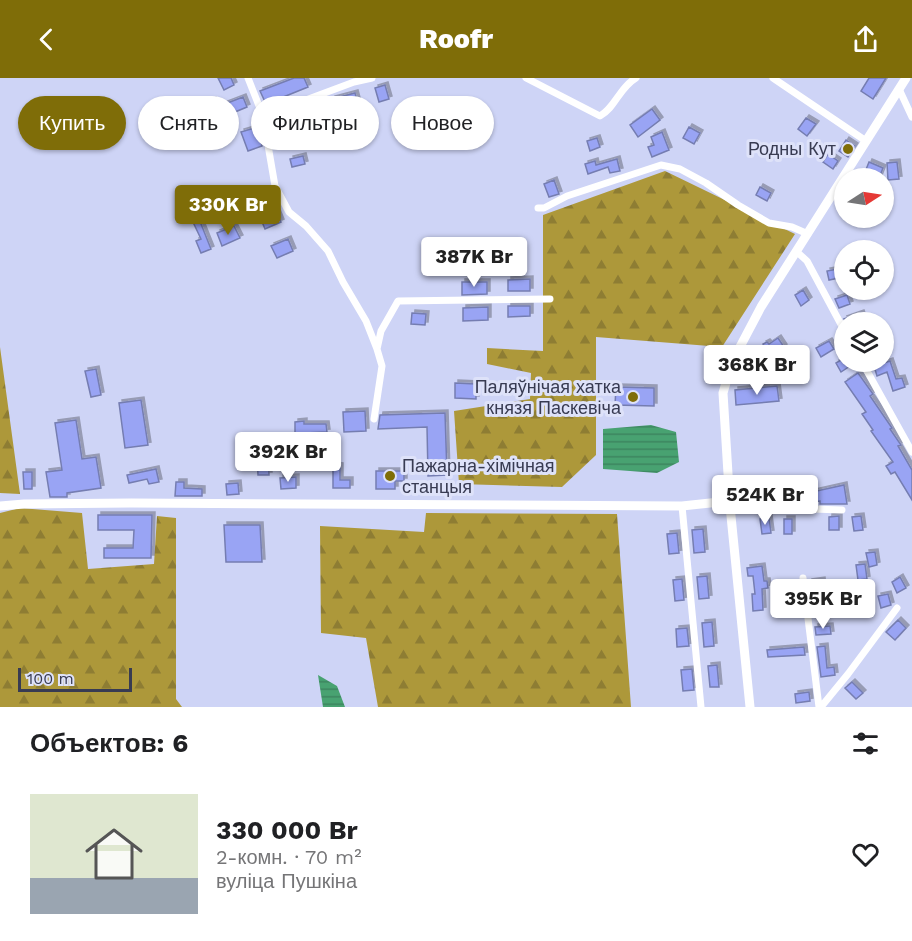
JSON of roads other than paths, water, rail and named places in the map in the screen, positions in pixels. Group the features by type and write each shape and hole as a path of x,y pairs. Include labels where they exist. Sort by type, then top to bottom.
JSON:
{"main road":[{"path":"750,707 730,503 723,393 732,362 761,307 906,78"},
{"path":"0,506 24,504 682,506 730,503"}],"street":[{"path":"248,78 255,96"},
{"path":"318,96 354,82 372,78"},
{"path":"526,78 600,116 606,113 626,84 636,78"},
{"path":"773,78 866,141"},
{"path":"899,89 912,117"},
{"path":"269,150 275,186 289,212 306,226 328,250 343,282 366,321 377,349 382,366 374,419"},
{"path":"538,208 544,208 567,195 661,165 680,169 770,223 792,227 808,234"},
{"path":"797,252 807,261 834,312"},
{"path":"377,349 381,331 398,301 550,299"},
{"path":"867,372 912,453"},
{"path":"730,503 842,510"},
{"path":"682,506 701,707"},
{"path":"803,578 820,707"},
{"path":"820,707 897,608"}],"place":[{"name":"Родны Кут","path":"848,149"},
{"name":"Паляўнічая хатка князя Паскевіча","path":"633,397"},
{"name":"Пажарна-хімічная станцыя","path":"390,476"}]}
